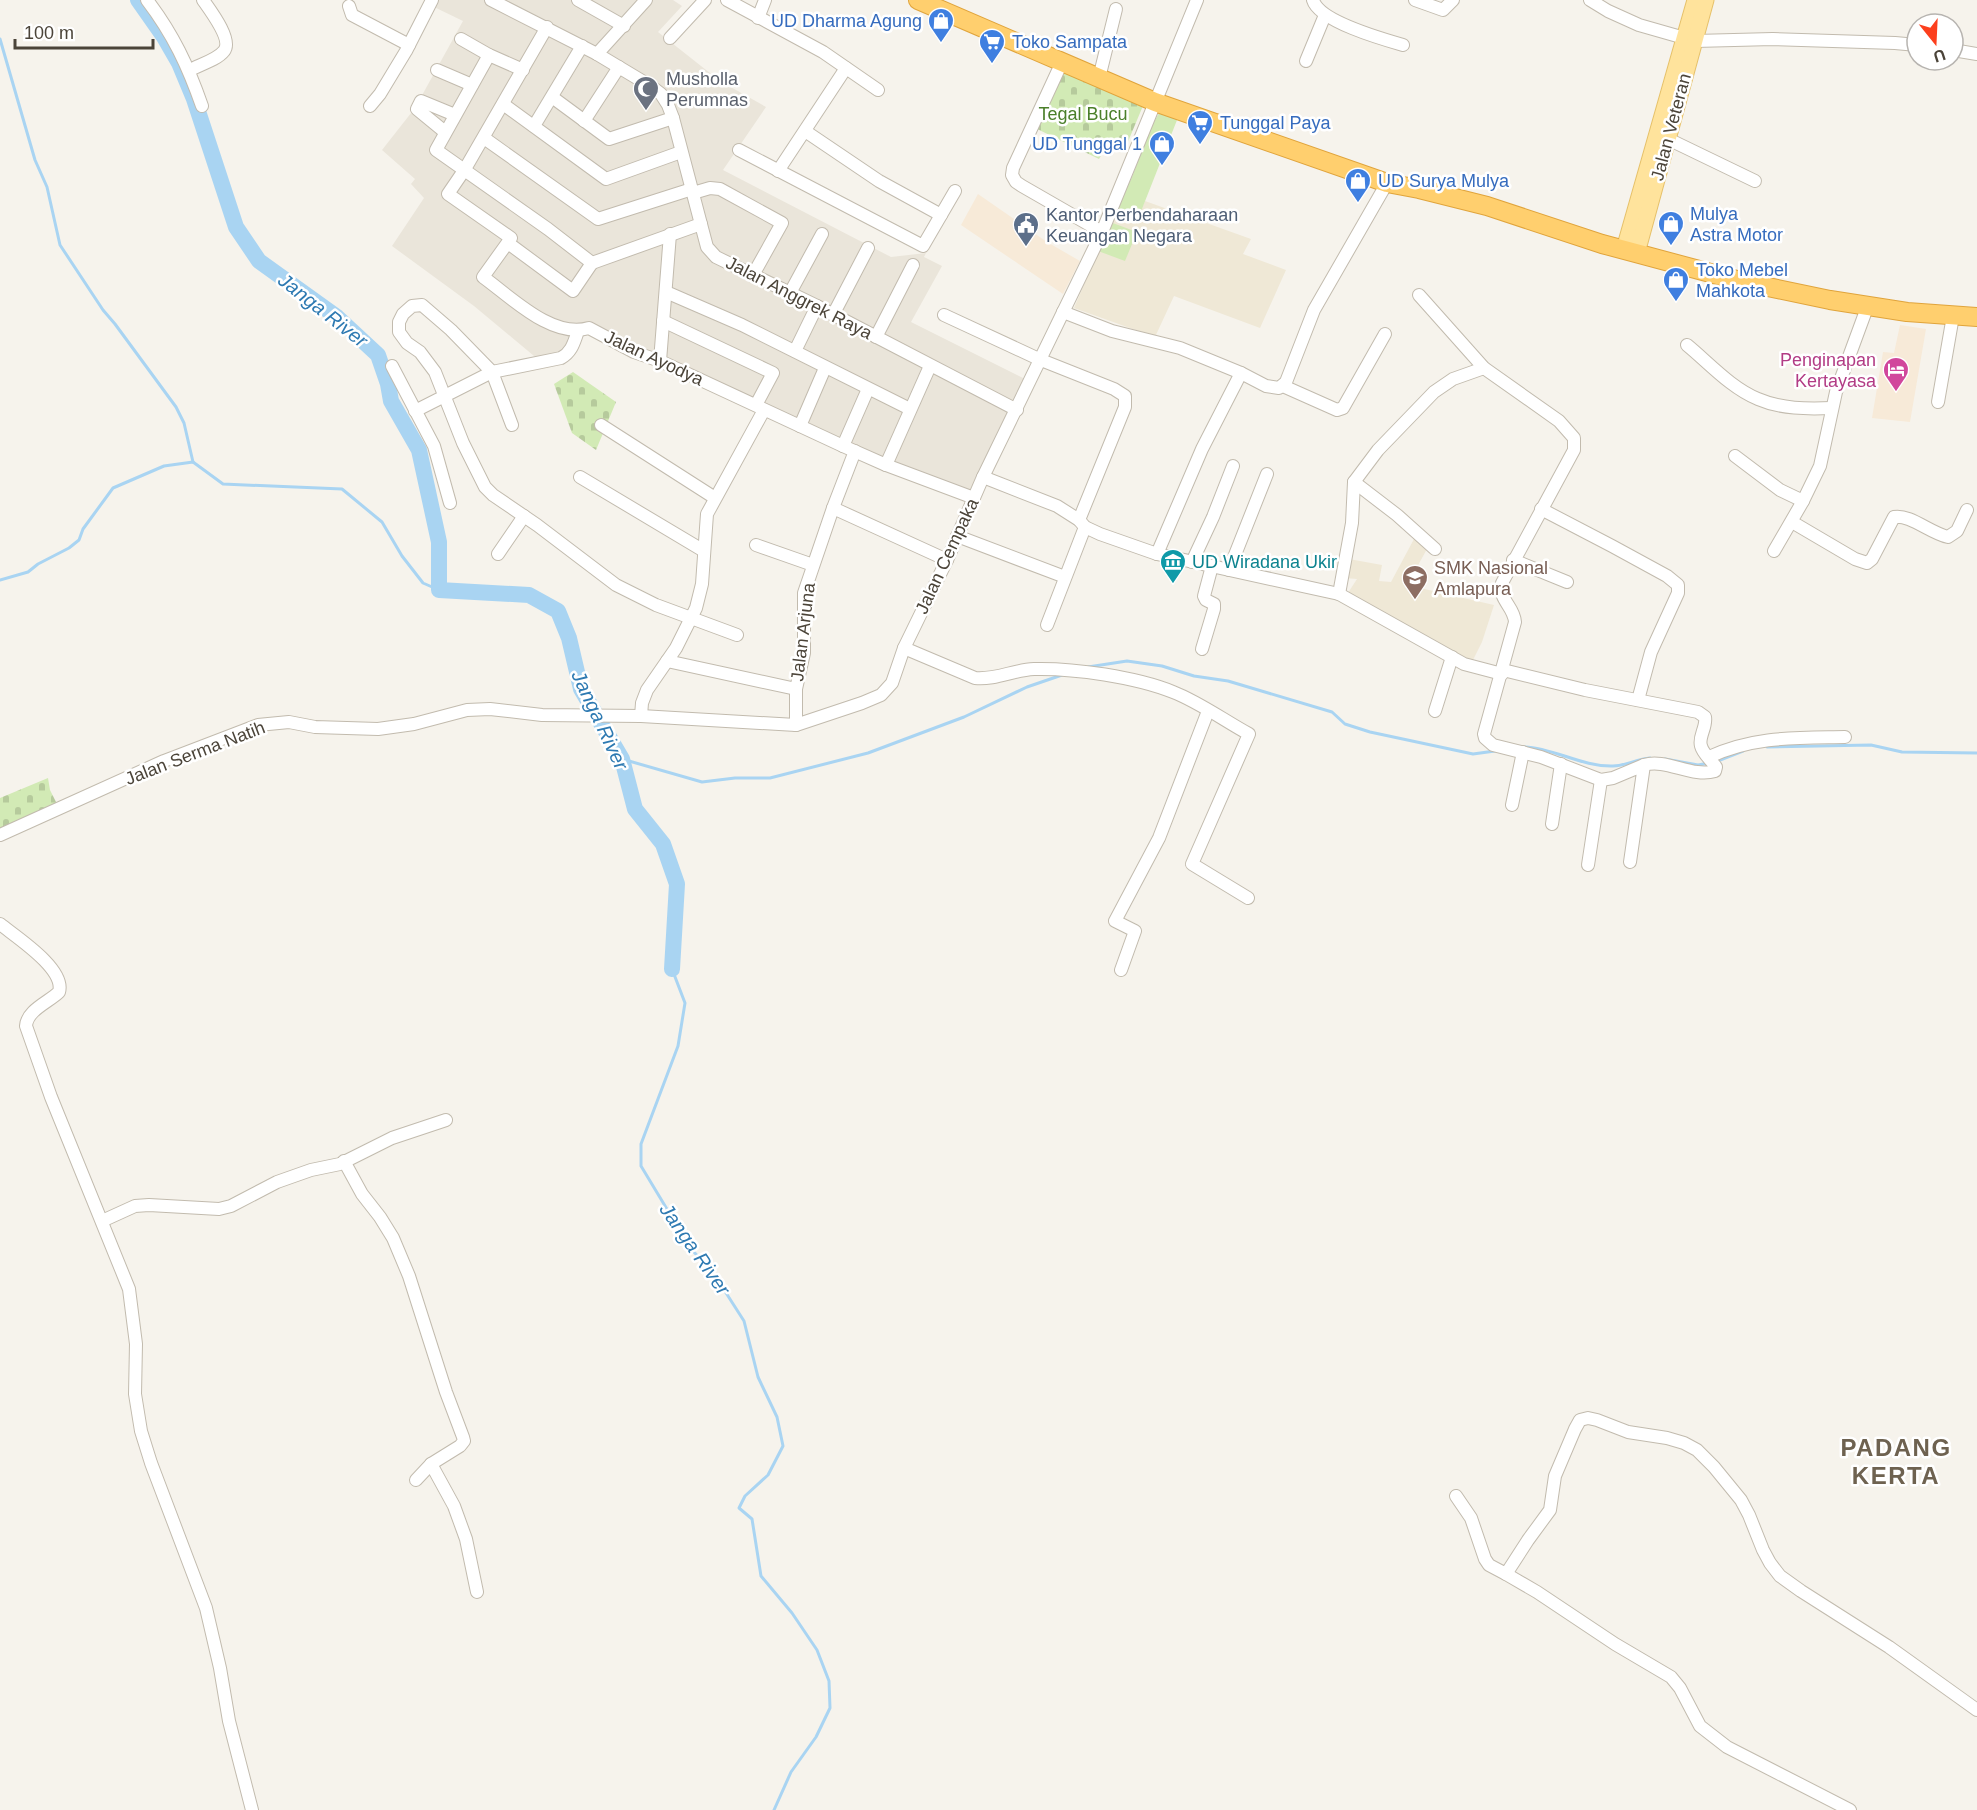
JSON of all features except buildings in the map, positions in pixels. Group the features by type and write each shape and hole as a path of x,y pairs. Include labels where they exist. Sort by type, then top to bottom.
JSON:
{"highway":[{"path":"918,0 1155,102 1278,147 1388,183 1486,206 1602,244 1744,282 1830,300 1907,312 1977,317"}],"main road":[{"name":"Jalan Veteran","path":"1631,251 1668,139 1690,40 1695,0"},
{"name":"Jalan Veteran","path":"1631,251 1690,40 1706,0"}],"street":[{"path":"147,0 161,19 190,70 202,106"},
{"path":"190,70 222,53 227,45 225,35 202,0"},
{"path":"370,106 410,45 432,0"},
{"name":"Jalan Anggrek Raya","path":"492,0 597,54 661,94 672,118 707,247 711,252 1017,410"},
{"path":"578,0 624,26"},
{"path":"597,54 646,0"},
{"path":"670,38 705,0"},
{"path":"727,0 823,52 878,90"},
{"path":"758,18 765,0"},
{"name":"Jalan Cempaka","path":"542,715 641,716 796,724 881,695 892,683 904,648 947,560 983,477 1102,232 1197,0"},
{"path":"1313,0 1318,10 1325,15 1360,31 1402,45"},
{"path":"1415,0 1443,10 1453,0"},
{"path":"1590,0 1639,25 1690,40 1773,39 1905,44"},
{"path":"349,6 351,15 410,45"},
{"path":"1100,78 1116,9"},
{"path":"1306,61 1325,15"},
{"path":"547,27 484,138 448,194 511,238 508,243 573,291 592,263 701,224"},
{"path":"460,39 524,70"},
{"path":"534,126 582,46"},
{"path":"489,55 436,150 592,263"},
{"path":"1062,62 1041,104 1012,175 1022,186 1102,232"},
{"path":"585,122 619,67"},
{"path":"778,171 846,69"},
{"path":"437,70 472,85"},
{"path":"552,98 609,139 672,118"},
{"path":"446,132 417,109 421,101 455,116"},
{"path":"503,104 606,179 681,152"},
{"path":"805,131 879,180 941,215"},
{"path":"484,138 598,219 693,191 720,189 782,223 753,275"},
{"path":"1668,139 1755,181"},
{"path":"739,150 923,246 955,191"},
{"path":"1283,386 1314,310 1388,183"},
{"path":"660,361 670,234"},
{"path":"790,293 822,234"},
{"name":"Jalan Ayodya","path":"508,243 483,277 546,322 578,331 589,328 634,352 660,361 886,465 974,498"},
{"path":"833,315 868,248"},
{"path":"876,337 913,265"},
{"path":"666,292 742,325 910,409"},
{"path":"983,477 1057,506 1100,534 1157,554 1339,594 1469,666 1503,672 1702,714 1706,724 1701,747 1712,761 1714,771 1704,773 1657,764 1644,765 1613,778 1601,780 1523,752 1493,746 1485,738 1485,727 1503,672 1515,622 1515,615 1500,591 1513,560 1574,450 1574,438 1559,421 1484,368 1419,295"},
{"path":"512,425 492,372 451,330 422,305 412,306 403,314 399,322 399,332 402,338 420,352 435,372 463,443 485,487 493,495 616,585 656,605 737,635"},
{"path":"1774,551 1792,522 1820,466 1832,408 1868,305"},
{"path":"795,351 817,306"},
{"path":"1063,312 1112,331 1180,348 1266,386 1275,388 1283,386 1337,410 1343,408 1385,334"},
{"path":"944,315 1041,360 1114,389 1122,393 1126,401 1047,625"},
{"path":"1938,402 1953,316"},
{"path":"641,716 642,703 647,690 676,648 692,618 702,584 707,514 760,407 773,372 663,321"},
{"path":"415,411 492,372 561,358 567,355 572,348 578,331"},
{"path":"1687,345 1740,389 1759,400 1792,407 1832,408"},
{"path":"392,366 434,446 450,503"},
{"path":"886,465 930,366"},
{"path":"800,426 825,368"},
{"path":"1339,594 1352,522 1354,482 1378,450 1434,392 1453,379 1484,368"},
{"path":"1157,554 1203,449 1241,373"},
{"path":"843,446 868,389"},
{"path":"601,425 716,498"},
{"name":"Jalan Arjuna","path":"796,724 796,689 804,653 804,593 855,451"},
{"path":"1735,456 1780,490 1803,501"},
{"path":"1192,562 1233,466"},
{"path":"1229,570 1267,474"},
{"path":"580,477 704,551"},
{"path":"1354,482 1397,515 1435,549"},
{"path":"833,508 947,560"},
{"path":"1541,509 1667,576 1678,585 1678,593 1650,652 1638,700"},
{"path":"1792,522 1836,549 1867,563 1872,559 1894,517 1907,518 1948,537 1957,531 1967,510"},
{"path":"498,554 524,516"},
{"path":"957,536 1065,578"},
{"path":"756,545 813,566"},
{"path":"1513,560 1567,582"},
{"path":"1202,649 1214,609 1214,604 1206,600 1204,596 1212,566"},
{"path":"904,648 975,678 985,679 1031,669 1076,672 1132,681 1172,691 1249,735 1192,864 1248,898"},
{"path":"1435,711 1452,657"},
{"path":"667,661 796,689"},
{"name":"Jalan Serma Natih","path":"0,835 164,761 258,724 288,722 315,727 378,729 414,724 467,710 490,709 542,715"},
{"path":"1121,970 1135,932 1115,921 1159,838 1208,711"},
{"path":"1712,761 1741,744 1770,738 1845,737"},
{"path":"1512,805 1523,752"},
{"path":"1552,824 1561,764"},
{"path":"1630,862 1644,765"},
{"path":"1588,865 1601,780"},
{"path":"0,924 43,959 60,980 59,992 31,1013 26,1026 51,1096 129,1289 136,1344 135,1394 141,1431 151,1464 206,1608 229,1721 252,1810"},
{"path":"102,1221 135,1206 219,1209 231,1206 277,1182 344,1161 385,1141 446,1120"},
{"path":"344,1161 362,1194 393,1238 409,1276 464,1441 460,1446 431,1464 416,1480"},
{"path":"1506,1574 1550,1510 1555,1476 1580,1420 1593,1419 1628,1432 1667,1438 1684,1443 1696,1450 1714,1467 1741,1500 1762,1550 1780,1576 1889,1647 1977,1710"},
{"path":"431,1464 454,1506 466,1539 477,1593"},
{"path":"1456,1496 1471,1518 1488,1565 1537,1592 1615,1644 1671,1677 1680,1688 1700,1726 1719,1742 1850,1810"}],"shaded area":[{"path":"434,0 673,0 682,6 658,32 720,81 766,107 723,170 891,257 926,253 924,257 942,266 911,322 1025,379 972,499 592,334 584,334 568,360 546,366 474,306 392,246 424,198 411,184 415,179 382,150 415,108 463,21 432,6"},
{"name":"Kantor Perbendaharaan Keuangan Negara","path":"978,194 1047,242 1080,261 1063,294 961,225"},
{"path":"1145,201 1251,239 1243,254 1286,270 1260,328 1174,296 1155,337 1074,308 1116,210 1137,219"},
{"name":"Penginapan Kertayasa","path":"1900,325 1926,329 1910,422 1872,418 1883,352 1894,353"},
{"name":"SMK Nasional Amlapura","path":"1414,539 1427,549 1407,585 1494,605 1482,642 1470,666 1346,596 1357,579 1344,578 1349,559 1382,565 1379,581 1391,582"}],"green space":[{"name":"Tegal Bucu","path":"1066,70 1145,101 1127,144 1110,140 1099,159 1033,127"},
{"path":"1162,108 1179,115 1138,219 1116,210 1132,177 1151,127"},
{"path":"1110,222 1137,232 1125,261 1098,251"},
{"path":"573,372 616,402 596,450 572,433 554,384"},
{"path":"48,778 50,790 58,806 0,831 0,798"}],"waterway":[{"name":"Janga River","path":"138,0 179,63 194,99 236,227 259,261 337,317 378,355 391,401 419,450 439,542 439,590 529,595 558,611 569,638 581,689 622,759 635,809 663,844 677,884 672,969"},
{"path":"0,39 35,160 47,187 60,245 103,310 176,407 184,423 193,462"},
{"path":"0,580 28,572 79,540 83,529 113,488 164,466 193,462 223,484 342,489 382,522 402,556 423,583 439,590"},
{"path":"1088,667 1127,661 1162,666 1194,676 1228,681 1332,712 1345,724 1370,732 1473,754 1495,751"},
{"path":"622,759 702,782 735,778 770,778 868,753 964,717 1027,687 1062,675"},
{"path":"1767,747 1871,745 1902,752 1977,753"},
{"path":"1525,747 1602,766 1618,766 1650,758"},
{"path":"1715,762 1743,751"},
{"path":"1665,759 1698,765 1709,763"},
{"name":"Janga River","path":"672,969 685,1003 678,1046 641,1144 641,1166 691,1249 712,1271 744,1321 758,1377 777,1417 783,1446 768,1475 745,1496 739,1508 752,1519 761,1576 792,1613 817,1650 829,1681 830,1708 816,1737 791,1772 774,1810"}],"place":[{"name":"UD Dharma Agung","path":"941,44"},
{"name":"Toko Sampata","path":"992,65"},
{"name":"Musholla Perumnas","path":"646,112"},
{"name":"Tunggal Paya","path":"1200,146"},
{"name":"UD Tunggal 1","path":"1162,167"},
{"name":"UD Surya Mulya","path":"1358,204"},
{"name":"Mulya Astra Motor","path":"1671,247"},
{"name":"Kantor Perbendaharaan Keuangan Negara","path":"1026,248"},
{"name":"Toko Mebel Mahkota","path":"1676,303"},
{"name":"Penginapan Kertayasa","path":"1896,393"},
{"name":"UD Wiradana Ukir","path":"1173,585"},
{"name":"SMK Nasional Amlapura","path":"1415,601"}],"district":[{"name":"PADANG KERTA","path":"1896,1462"}]}
